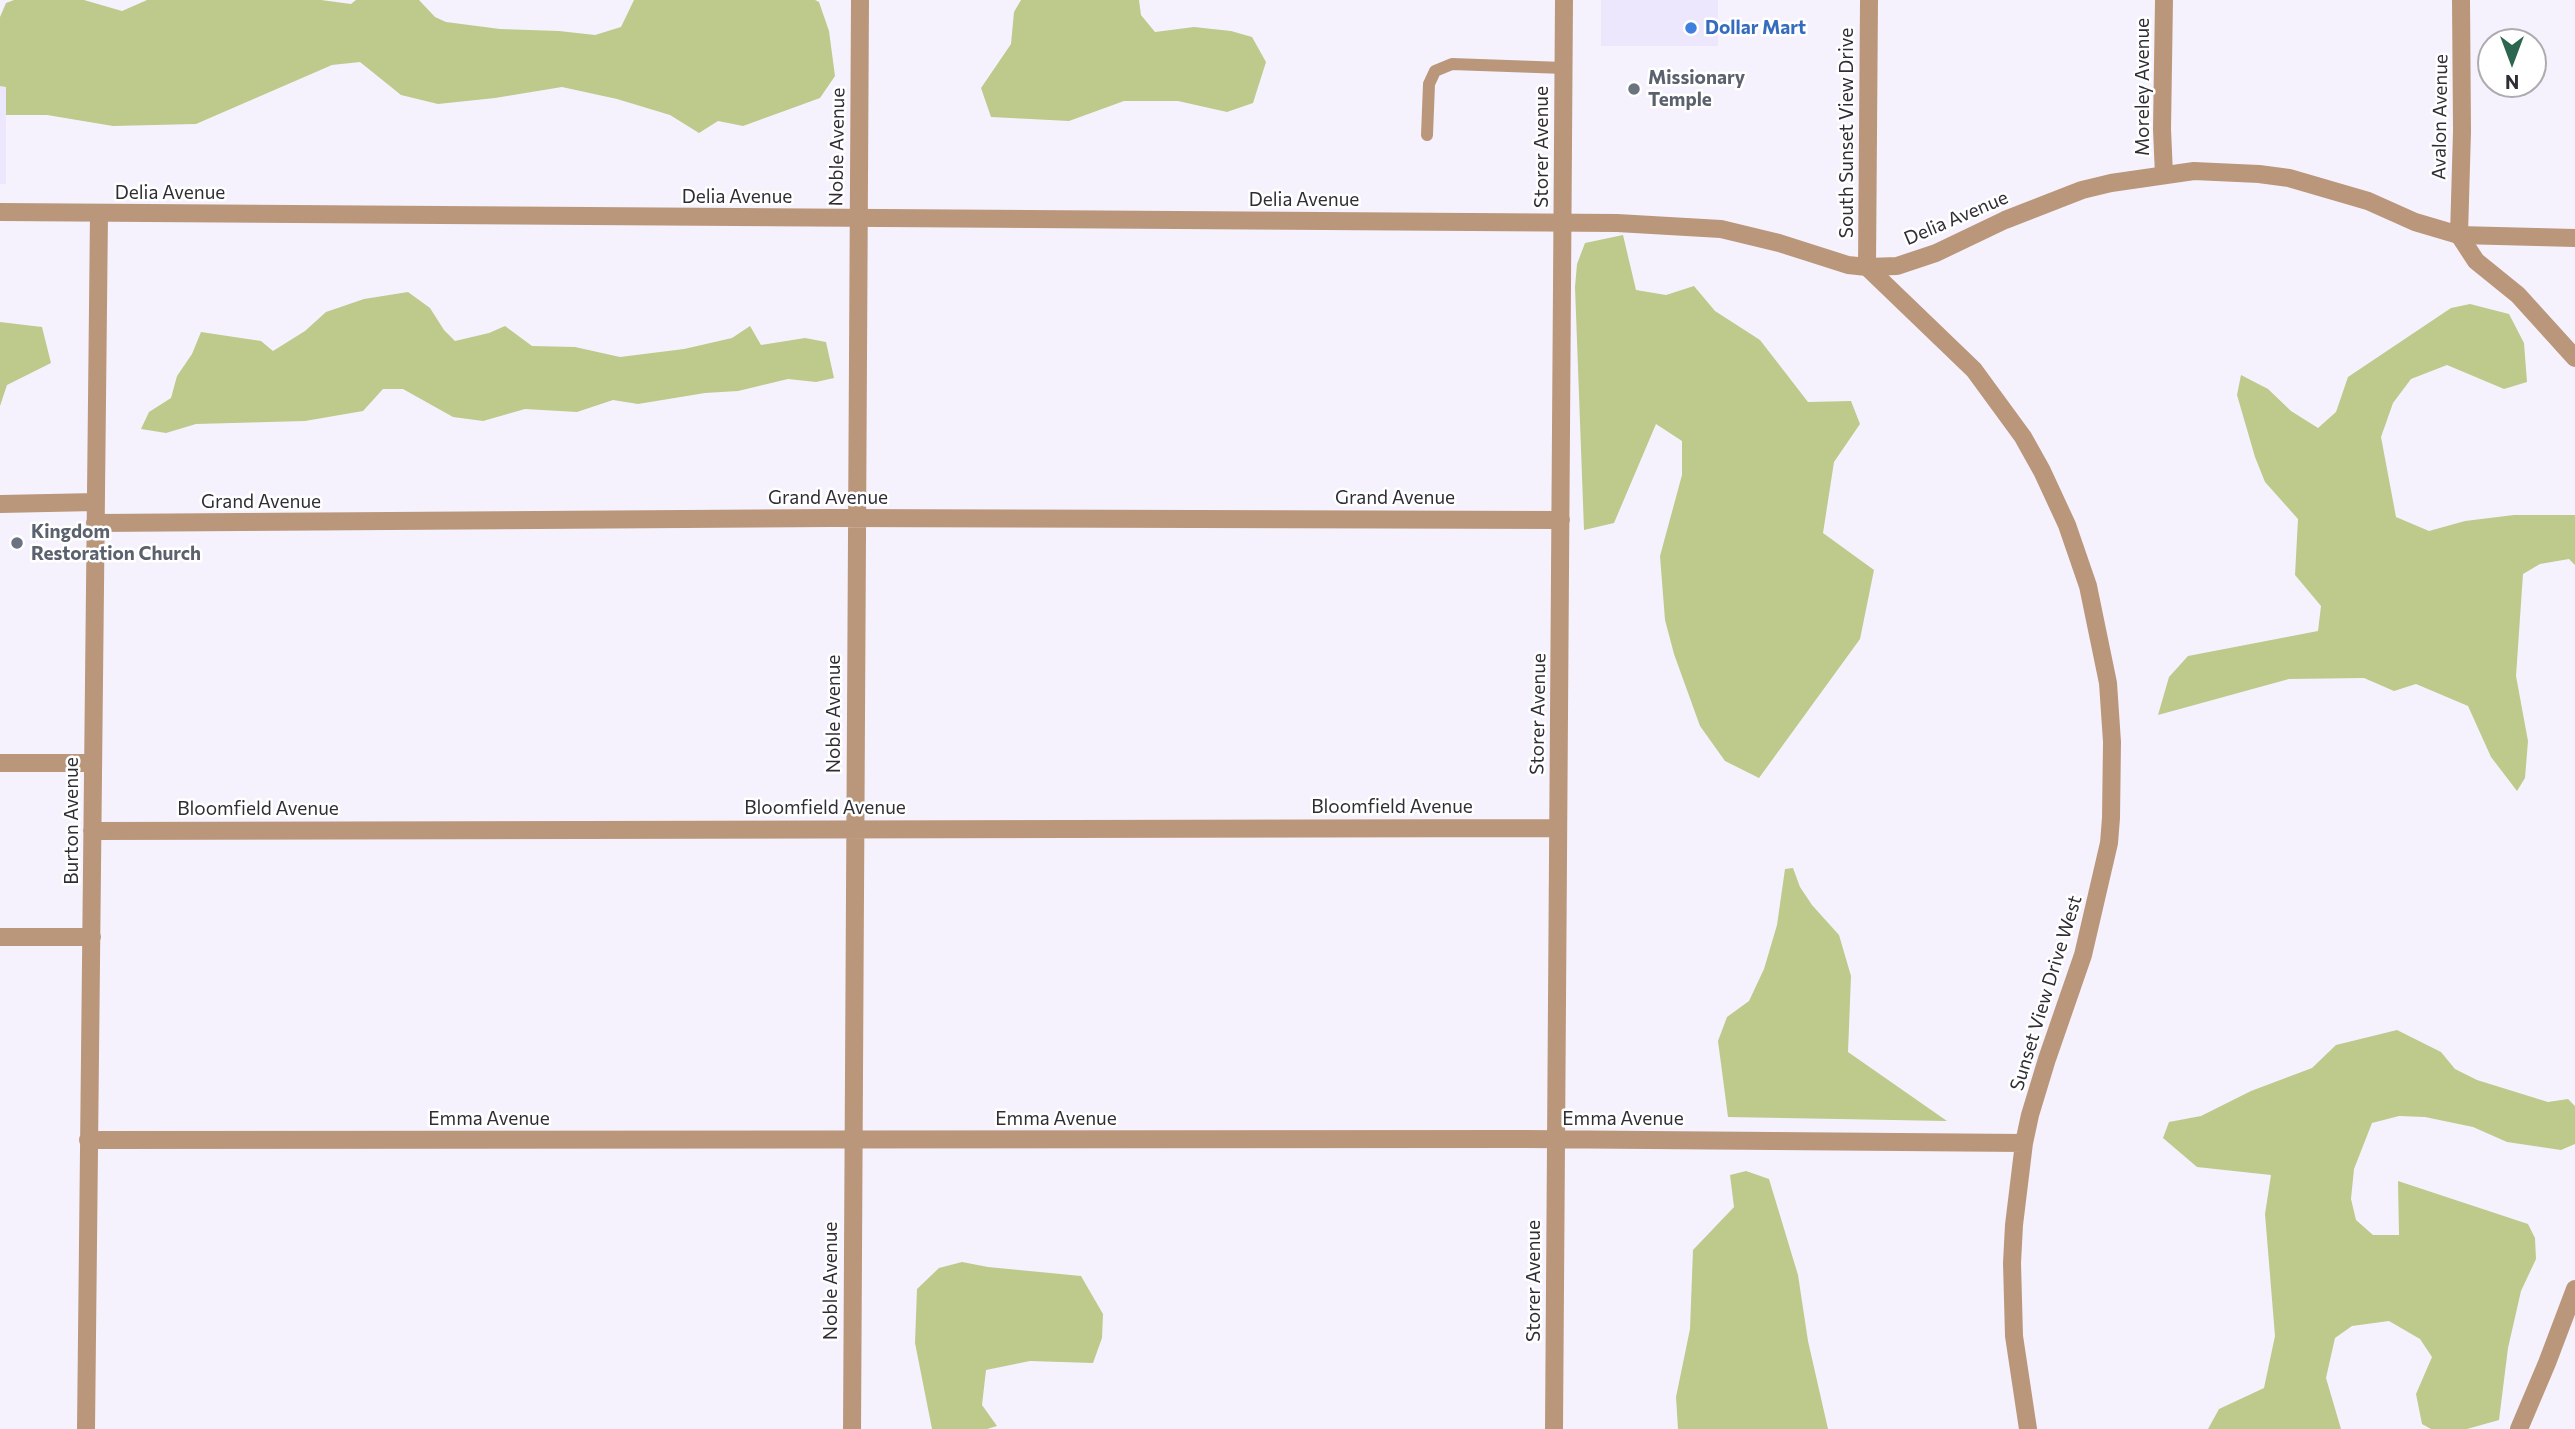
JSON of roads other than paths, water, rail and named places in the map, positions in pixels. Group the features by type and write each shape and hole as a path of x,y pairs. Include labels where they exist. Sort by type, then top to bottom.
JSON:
{"street":[{"name":"Noble Avenue","path":"852,1429 860,0"},
{"name":"Storer Avenue","path":"1554,1429 1564,0"},
{"name":"South Sunset View Drive","path":"1867,267 1869,0"},
{"name":"Moreley Avenue","path":"2164,0 2164,175"},
{"name":"Avalon Avenue","path":"2459,235 2462,131 2461,0"},
{"name":"Delia Avenue","path":"0,212 1669,225 1721,229 1779,243 1848,265 1867,267 1897,266 1936,253 2004,220 2082,190 2194,171 2289,178 2368,201 2415,222 2459,235 2575,238"},
{"name":"Burton Avenue","path":"86,1429 99,213"},
{"path":"2459,235 2476,261 2518,295 2575,358"},
{"name":"Sunset View Drive West","path":"1867,267 1974,370 2023,437 2067,525 2088,586 2103,651 2112,742 2109,843 2083,955 2047,1059 2024,1143 2014,1225 2014,1336 2028,1429"},
{"path":"0,504 96,502"},
{"name":"Grand Avenue","path":"95,523 856,518 1561,520"},
{"path":"0,762 93,762"},
{"name":"Bloomfield Avenue","path":"92,831 1558,828"},
{"path":"0,937 92,937"},
{"name":"Emma Avenue","path":"88,1140 1556,1140 2024,1143"},
{"path":"2519,1429 2575,1289"}],"lane":[{"path":"1427,135 1429,84 1435,71 1452,64 1564,68"}],"place":[{"name":"Dollar Mart","path":"1691,28"},
{"name":"Missionary Temple","path":"1634,89"},
{"name":"Kingdom Restoration Church","path":"17,543"}]}
